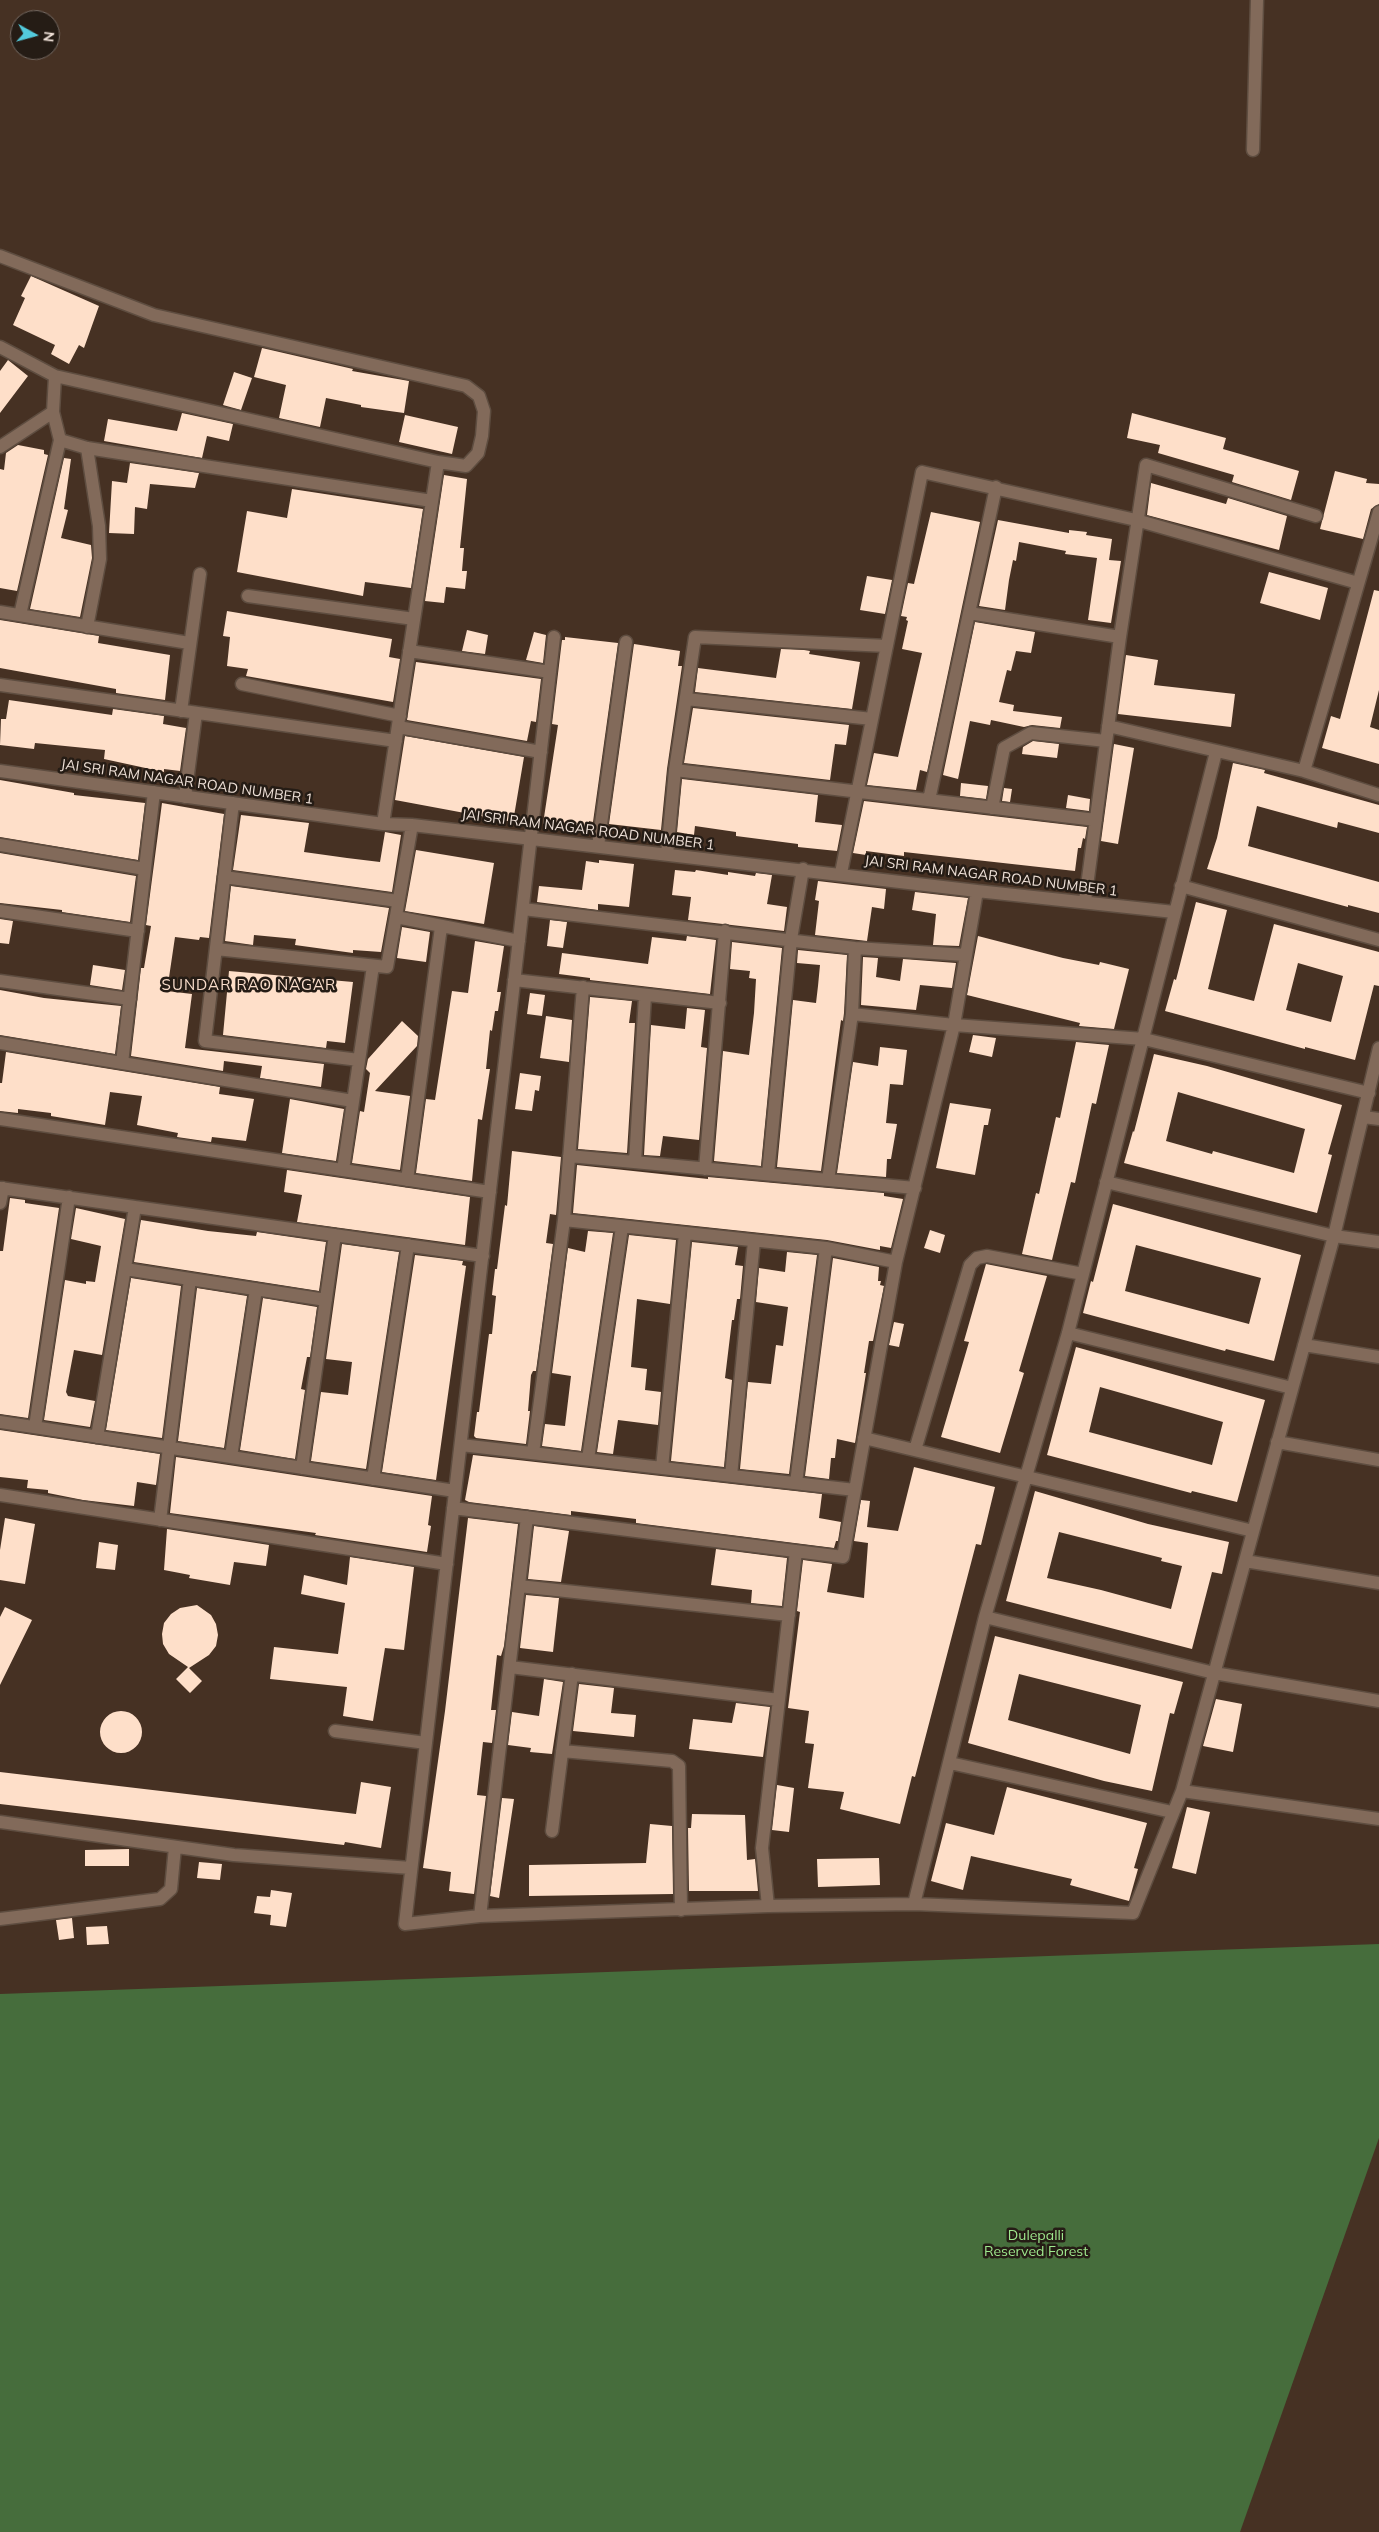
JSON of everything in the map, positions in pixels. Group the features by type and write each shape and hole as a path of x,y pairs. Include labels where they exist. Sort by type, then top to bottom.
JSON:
{"street":[{"path":"1253,150 1257,0"},
{"path":"0,256 154,316 466,386 479,396 484,411 478,453 466,466 438,462 55,376 0,347"},
{"path":"20,615 60,440 53,412 55,376"},
{"path":"0,447 53,412"},
{"path":"60,440 87,448 432,501"},
{"path":"87,448 99,526 100,559 87,627"},
{"path":"383,824 438,462"},
{"path":"1085,901 1136,520 1146,465 1316,516"},
{"path":"841,873 922,472 996,487 1136,520 1358,583"},
{"path":"929,800 996,487"},
{"path":"1304,771 1379,512"},
{"path":"181,711 200,574"},
{"path":"248,596 414,619"},
{"path":"0,612 189,643"},
{"path":"969,613 1120,636"},
{"path":"554,636 405,1924 480,1916 768,1906 914,1904 1134,1913 1172,1812 1182,1791 1334,1236 1370,1093 1379,1048"},
{"path":"667,854 675,770 695,637 887,646"},
{"path":"598,846 626,642"},
{"path":"409,651 550,672"},
{"path":"242,684 541,752"},
{"path":"0,685 396,741"},
{"path":"686,699 872,719"},
{"path":"185,797 196,713"},
{"path":"1108,726 1304,771 1379,795"},
{"path":"992,808 1004,748 1031,733 1106,741"},
{"path":"914,1904 985,1617 1068,1333 1216,752"},
{"path":"675,770 1096,820"},
{"name":"JAI SRI RAM NAGAR ROAD NUMBER 1","path":"0,771 383,824 412,824 841,873 977,891 1085,901 1174,912"},
{"path":"122,1063 154,792"},
{"path":"233,803 205,1041 359,1060"},
{"path":"216,949 387,967 412,824"},
{"path":"0,845 145,868"},
{"path":"768,1174 791,939 803,869"},
{"path":"224,877 398,901"},
{"path":"1182,886 1379,940"},
{"path":"453,1508 843,1557 896,1262 916,1188 954,1025 977,891"},
{"path":"523,910 725,931 855,948 966,955"},
{"path":"0,911 138,931"},
{"path":"396,917 518,941"},
{"path":"407,1180 441,927"},
{"path":"705,1169 725,931"},
{"path":"828,1180 852,1014 855,948"},
{"path":"343,1170 373,966"},
{"path":"514,980 720,1004"},
{"path":"0,981 130,999"},
{"path":"533,1453 564,1220 583,987"},
{"path":"635,1162 645,996"},
{"path":"852,1014 954,1025 1144,1039 1370,1093"},
{"path":"0,1043 353,1101"},
{"path":"1364,1117 1379,1119"},
{"path":"0,1119 490,1192"},
{"path":"569,1156 916,1188"},
{"path":"1106,1182 1334,1236 1379,1242"},
{"path":"0,1203 1,1188 483,1256"},
{"path":"35,1427 69,1198"},
{"path":"97,1437 135,1207"},
{"path":"564,1220 826,1248 896,1262"},
{"path":"588,1459 622,1226"},
{"path":"662,1468 685,1233"},
{"path":"302,1468 335,1235"},
{"path":"731,1476 754,1240"},
{"path":"373,1479 408,1245"},
{"path":"796,1483 826,1248"},
{"path":"915,1450 970,1265 977,1258 987,1256 1083,1274"},
{"path":"125,1269 326,1300"},
{"path":"160,1520 190,1279"},
{"path":"231,1457 256,1289"},
{"path":"1068,1333 1292,1388"},
{"path":"1304,1345 1379,1357"},
{"path":"0,1422 455,1491"},
{"path":"864,1438 1026,1475 1253,1531"},
{"path":"1277,1442 1379,1460"},
{"path":"461,1445 855,1490"},
{"path":"0,1495 447,1564"},
{"path":"480,1916 527,1517"},
{"path":"768,1906 762,1848 796,1551"},
{"path":"1245,1561 1379,1583"},
{"path":"519,1586 789,1615"},
{"path":"985,1617 1214,1673 1379,1701"},
{"path":"510,1666 779,1700"},
{"path":"552,1831 572,1674"},
{"path":"335,1731 426,1743"},
{"path":"562,1751 672,1761 680,1766 681,1910"},
{"path":"950,1763 1172,1812"},
{"path":"1182,1791 1379,1819"},
{"path":"0,1822 234,1855 412,1868"},
{"path":"0,1919 160,1899 171,1889 175,1847"}],"green space":[{"name":"Dulepalli Reserved Forest","path":"1379,1944 1379,2138 1240,2532 0,2532 0,1994"}],"building":[{"path":"31,276 99,306 84,348 79,345 69,364 51,354 55,345 13,325 25,298 21,296"},
{"path":"262,348 353,369 352,371 409,381 404,413 361,407 361,405 326,398 320,427 279,418 286,385 254,377"},
{"path":"8,360 28,376 0,413 0,371"},
{"path":"234,372 252,378 241,410 223,405"},
{"path":"182,413 233,424 229,441 207,436 202,458 104,441 108,419 177,431"},
{"path":"1132,413 1226,438 1223,449 1299,471 1291,500 1232,482 1234,475 1158,453 1160,445 1127,438"},
{"path":"405,415 458,427 452,454 399,442"},
{"path":"18,445 44,450 44,454 48,455 17,591 0,588 0,469 4,470 6,453"},
{"path":"64,458 71,459 64,509 68,510 61,538 91,545 92,558 80,617 30,609"},
{"path":"130,463 199,473 195,488 150,484 147,509 135,507 134,534 109,533 112,481 127,483"},
{"path":"1335,471 1367,479 1366,483 1379,484 1379,504 1371,509 1363,539 1320,529"},
{"path":"444,475 467,479 460,548 464,548 462,571 467,571 465,589 446,587 444,603 425,601"},
{"path":"1151,483 1226,504 1228,498 1287,516 1279,550 1147,515"},
{"path":"292,489 423,509 411,588 365,582 363,596 237,572 247,511 287,518"},
{"path":"931,512 980,522 927,772 920,770 916,790 867,785 874,753 898,757 922,653 902,649 908,621 906,620 907,617 901,616 908,583 914,584"},
{"path":"998,520 1069,533 1069,530 1087,532 1086,535 1112,539 1109,560 1121,561 1111,623 1088,620 1097,558 1065,554 1066,551 1019,542 1016,561 1013,560 1005,610 979,606"},
{"path":"1269,572 1328,588 1320,620 1260,603"},
{"path":"867,576 892,580 885,614 860,610"},
{"path":"1374,590 1379,591 1379,690 1370,727 1379,730 1379,764 1322,748 1331,716 1340,719"},
{"path":"227,611 392,639 389,657 400,659 393,702 246,676 248,669 227,666 230,637 223,636"},
{"path":"0,620 99,636 98,643 170,655 165,700 116,693 116,689 0,668"},
{"path":"975,622 1035,632 1031,653 1016,651 1011,671 1007,670 999,702 1014,705 1013,711 1062,717 1060,728 1032,725 1024,727 991,720 990,725 970,721 958,779 943,775"},
{"path":"467,630 488,635 485,654 462,651"},
{"path":"534,632 546,635 543,663 526,660"},
{"path":"565,637 618,643 593,822 589,821 588,831 543,824 558,725 552,724 562,640 565,640"},
{"path":"634,644 680,651 678,666 682,666 667,769 661,830 609,824"},
{"path":"781,649 804,650 810,651 809,654 860,662 852,709 695,692 698,668 776,678"},
{"path":"1126,655 1158,660 1154,685 1235,694 1231,727 1118,714"},
{"path":"416,662 541,679 536,722 531,721 527,741 407,720"},
{"path":"9,700 112,715 113,709 164,716 163,724 186,728 180,771 164,769 164,772 104,759 105,750 35,743 34,749 0,745 1,719 6,719"},
{"path":"693,708 849,725 846,745 835,744 830,780 684,763"},
{"path":"405,736 524,757 513,822 395,800"},
{"path":"1033,741 1059,744 1057,758 1022,754 1023,747"},
{"path":"1114,744 1134,748 1118,844 1101,841"},
{"path":"1233,763 1265,770 1264,773 1379,805 1379,833 1338,822 1337,828 1257,806 1248,846 1379,882 1379,913 1348,905 1348,907 1207,869 1217,838"},
{"path":"682,779 818,795 815,822 842,825 837,851 798,847 798,844 736,836 736,832 695,826 694,835 677,832"},
{"path":"0,780 74,793 74,795 145,803 138,860 0,837"},
{"path":"961,783 988,786 986,799 960,796"},
{"path":"1004,788 1012,789 1010,802 1002,801"},
{"path":"1068,795 1090,799 1089,811 1066,808"},
{"path":"864,801 1087,827 1085,839 1083,838 1081,848 1078,848 1075,871 904,852 904,856 866,851 866,855 853,853"},
{"path":"162,803 224,814 209,938 200,937 199,940 175,937 167,991 192,994 185,1048 324,1064 321,1087 260,1078 262,1066 224,1061 223,1071 131,1056 141,968 144,968 151,926 146,925"},
{"path":"241,815 309,823 304,852 347,858 380,862 385,832 401,835 392,892 233,870"},
{"path":"416,850 494,863 484,924 405,911"},
{"path":"0,853 136,876 130,922 62,912 62,910 0,903"},
{"path":"599,860 634,864 629,907 598,904 598,910 537,902 539,886 582,890 586,861 599,863"},
{"path":"675,870 695,872 696,870 728,875 728,872 755,876 756,873 772,875 767,904 787,907 784,931 688,920 691,897 672,895"},
{"path":"818,881 886,889 884,909 872,907 867,941 815,935 819,901 815,900"},
{"path":"231,886 389,908 381,952 353,950 353,953 295,945 296,939 254,935 253,945 225,941"},
{"path":"915,892 968,898 959,946 933,945 936,914 912,910"},
{"path":"1196,902 1227,910 1208,989 1254,1001 1274,924 1379,952 1379,986 1374,985 1355,1060 1305,1047 1305,1049 1165,1011 1174,979 1176,980","holes":["1298,963 1343,976 1331,1022 1286,1010"]},
{"path":"0,919 13,921 9,944 0,943"},
{"path":"550,920 567,922 563,948 547,946"},
{"path":"402,927 430,932 426,962 397,958"},
{"path":"687,936 716,940 710,994 590,980 590,978 559,974 562,953 648,964 652,937 686,941"},
{"path":"978,936 1063,958 1099,965 1100,962 1129,969 1114,1029 1079,1026 1080,1023 967,995"},
{"path":"475,941 504,946 497,992 501,992 498,1011 495,1011 492,1031 490,1030 486,1069 490,1069 482,1120 478,1119 472,1181 416,1173 426,1099 435,1100 452,991 468,993"},
{"path":"732,942 782,948 761,1166 714,1161 723,1051 749,1055 754,1013 756,979 749,978 750,971 730,969"},
{"path":"798,950 847,955 844,1013 843,1021 841,1020 821,1171 777,1167 793,1000 816,1003 818,986 820,965 797,963"},
{"path":"863,957 878,958 876,977 900,981 903,959 956,963 952,988 920,985 916,1010 861,1005"},
{"path":"93,965 125,970 122,990 90,985"},
{"path":"229,971 353,982 345,1043 327,1041 326,1048 223,1035"},
{"path":"0,990 44,998 121,1006 115,1054 0,1035"},
{"path":"530,993 545,995 542,1016 527,1014"},
{"path":"590,997 632,1001 629,1023 635,1023 627,1153 578,1149"},
{"path":"687,1008 705,1010 701,1047 707,1048 699,1140 663,1136 660,1156 644,1155 651,1025 685,1029"},
{"path":"546,1016 572,1020 569,1062 540,1058"},
{"path":"402,1021 418,1036 417,1046 375,1091 410,1096 400,1170 352,1163 360,1111 364,1112 370,1073 366,1069 368,1059"},
{"path":"973,1035 996,1038 992,1057 969,1052"},
{"path":"1076,1042 1109,1045 1096,1104 1092,1103 1075,1183 1071,1182 1052,1260 1022,1254 1036,1193 1039,1194 1056,1117 1060,1118"},
{"path":"880,1047 907,1050 903,1085 890,1084 886,1123 897,1124 891,1159 887,1159 886,1177 837,1173 853,1062 878,1066"},
{"path":"6,1052 220,1087 219,1094 254,1099 246,1141 212,1137 211,1142 177,1137 178,1133 137,1125 142,1096 110,1092 105,1125 51,1116 51,1113 18,1109 18,1113 0,1111 0,1083 2,1083"},
{"path":"1154,1054 1207,1066 1342,1105 1328,1154 1332,1155 1317,1213 1124,1163","holes":["1178,1092 1305,1129 1294,1173 1213,1151 1212,1154 1166,1141"]},
{"path":"520,1073 541,1076 539,1091 535,1090 532,1111 515,1109"},
{"path":"290,1099 344,1109 336,1161 282,1153"},
{"path":"950,1103 991,1109 988,1125 984,1125 975,1175 936,1168"},
{"path":"512,1151 561,1157 556,1215 550,1214 546,1243 553,1244 536,1371 533,1371 531,1375 528,1411 530,1411 526,1444 476,1438 474,1436 489,1334 492,1334 496,1296 492,1295 505,1205 507,1206"},
{"path":"577,1165 708,1179 708,1177 884,1193 884,1196 903,1199 891,1248 880,1246 880,1250 827,1240 573,1213"},
{"path":"287,1170 470,1197 465,1245 297,1222 302,1195 284,1192"},
{"path":"10,1198 25,1200 25,1203 59,1208 28,1418 0,1414 0,1251 3,1251"},
{"path":"1113,1204 1301,1255 1274,1361 1226,1349 1225,1351 1083,1313 1091,1281 1093,1282","holes":["1136,1245 1261,1278 1249,1324 1125,1291"]},
{"path":"76,1208 125,1219 102,1355 74,1350 66,1392 68,1396 95,1401 90,1427 44,1420 65,1280 86,1284 86,1281 95,1282 101,1246 71,1239"},
{"path":"141,1220 208,1231 256,1236 257,1232 326,1242 319,1291 134,1262"},
{"path":"930,1230 945,1235 940,1253 924,1248"},
{"path":"588,1231 613,1233 581,1451 542,1446 545,1424 565,1426 571,1376 552,1373 568,1248 585,1252"},
{"path":"629,1235 676,1240 670,1304 637,1299 631,1367 647,1369 645,1390 661,1392 658,1425 618,1420 613,1454 597,1452"},
{"path":"692,1242 738,1247 735,1265 743,1266 740,1299 737,1299 734,1320 732,1320 725,1378 732,1380 724,1467 671,1461"},
{"path":"342,1244 399,1252 366,1469 311,1461 321,1392 348,1395 352,1362 326,1359"},
{"path":"787,1252 817,1255 789,1474 740,1469 748,1382 771,1384 776,1345 783,1346 788,1307 756,1302 759,1268 785,1272"},
{"path":"415,1255 463,1261 462,1265 466,1266 436,1480 382,1472"},
{"path":"833,1258 879,1267 878,1281 881,1281 880,1285 884,1286 873,1341 869,1341 855,1443 837,1439 835,1458 831,1458 829,1479 805,1476"},
{"path":"986,1264 1047,1276 1019,1371 1024,1373 1000,1453 941,1437 969,1342 964,1341"},
{"path":"131,1278 181,1286 162,1438 106,1430"},
{"path":"197,1288 247,1296 224,1448 178,1441"},
{"path":"263,1298 317,1307 310,1357 307,1357 301,1389 305,1390 295,1459 240,1450"},
{"path":"894,1322 904,1324 899,1347 889,1345"},
{"path":"1076,1347 1265,1400 1237,1502 1192,1491 1191,1493 1047,1455","holes":["1100,1387 1223,1422 1212,1465 1089,1432"]},
{"path":"0,1430 160,1454 156,1485 137,1482 134,1506 83,1500 48,1493 48,1490 27,1488 28,1480 0,1477"},
{"path":"473,1455 822,1494 819,1518 841,1522 838,1541 836,1541 834,1548 636,1523 636,1519 571,1511 571,1515 469,1502 465,1500"},
{"path":"176,1457 432,1496 428,1525 431,1526 427,1552 315,1535 316,1533 170,1513"},
{"path":"914,1467 995,1487 981,1545 976,1544 915,1777 912,1776 900,1824 840,1809 844,1792 808,1788 814,1744 805,1743 809,1711 788,1708 800,1612 797,1611 803,1560 832,1564 827,1592 864,1598 868,1543 854,1541 861,1500 870,1501 867,1527 898,1531"},
{"path":"1035,1491 1148,1524 1229,1542 1222,1574 1212,1572 1192,1649 1006,1601","holes":["1059,1532 1162,1558 1161,1561 1182,1566 1171,1609 1047,1578"]},
{"path":"5,1518 35,1524 25,1584 0,1580 0,1550"},
{"path":"468,1518 518,1524 504,1646 501,1656 497,1655 491,1710 496,1710 492,1743 483,1742 477,1795 486,1796 474,1894 449,1891 451,1872 423,1868 445,1711"},
{"path":"534,1526 569,1531 561,1582 528,1579"},
{"path":"167,1529 269,1545 266,1566 234,1562 230,1585 189,1578 190,1575 164,1570"},
{"path":"99,1542 118,1545 115,1570 96,1568"},
{"path":"716,1549 787,1558 782,1606 751,1603 752,1590 711,1585"},
{"path":"350,1557 414,1567 404,1650 385,1648 373,1721 343,1716 347,1687 270,1679 274,1647 338,1654 345,1603 301,1594 304,1575 347,1585"},
{"path":"526,1595 559,1598 553,1652 520,1648"},
{"path":"197,1605 211,1615 216,1624 218,1635 216,1646 209,1655 189,1668 202,1681 190,1693 176,1679 188,1667 169,1654 163,1644 162,1634 164,1623 171,1614 180,1608"},
{"path":"5,1607 32,1620 0,1685 0,1617"},
{"path":"995,1636 1183,1682 1174,1714 1170,1713 1152,1791 1104,1781 968,1743","holes":["1019,1674 1141,1705 1130,1754 1008,1720"]},
{"path":"544,1679 563,1682 552,1754 530,1752 531,1748 508,1745 512,1712 539,1716"},
{"path":"579,1684 614,1688 611,1713 636,1715 634,1737 573,1731"},
{"path":"1216,1699 1242,1704 1233,1752 1203,1746"},
{"path":"736,1703 770,1707 763,1757 689,1749 693,1719 732,1723"},
{"path":"121,1711 136,1717 142,1732 136,1747 121,1753 106,1747 100,1732 106,1717"},
{"path":"0,1772 356,1814 361,1782 391,1787 381,1848 345,1842 344,1845 0,1804"},
{"path":"777,1785 794,1788 789,1832 772,1830"},
{"path":"1007,1787 1147,1823 1134,1868 1138,1869 1129,1901 1070,1885 1072,1879 971,1856 963,1890 931,1881 946,1823 994,1835"},
{"path":"502,1798 514,1799 499,1898 490,1896"},
{"path":"1187,1807 1210,1812 1196,1874 1172,1868"},
{"path":"692,1814 745,1815 747,1860 755,1859 758,1891 689,1891 688,1828 691,1828"},
{"path":"650,1824 672,1826 673,1894 529,1896 529,1865 646,1863"},
{"path":"129,1849 129,1866 85,1866 85,1850"},
{"path":"879,1858 880,1885 818,1887 817,1859"},
{"path":"199,1862 222,1864 220,1880 197,1878"},
{"path":"271,1890 292,1893 286,1927 270,1925 271,1915 254,1913 257,1896 270,1897"},
{"path":"72,1918 74,1938 59,1940 56,1920"},
{"path":"107,1926 109,1944 87,1945 86,1927"}],"district":[{"name":"SUNDAR RAO NAGAR","path":"249,985"}]}
